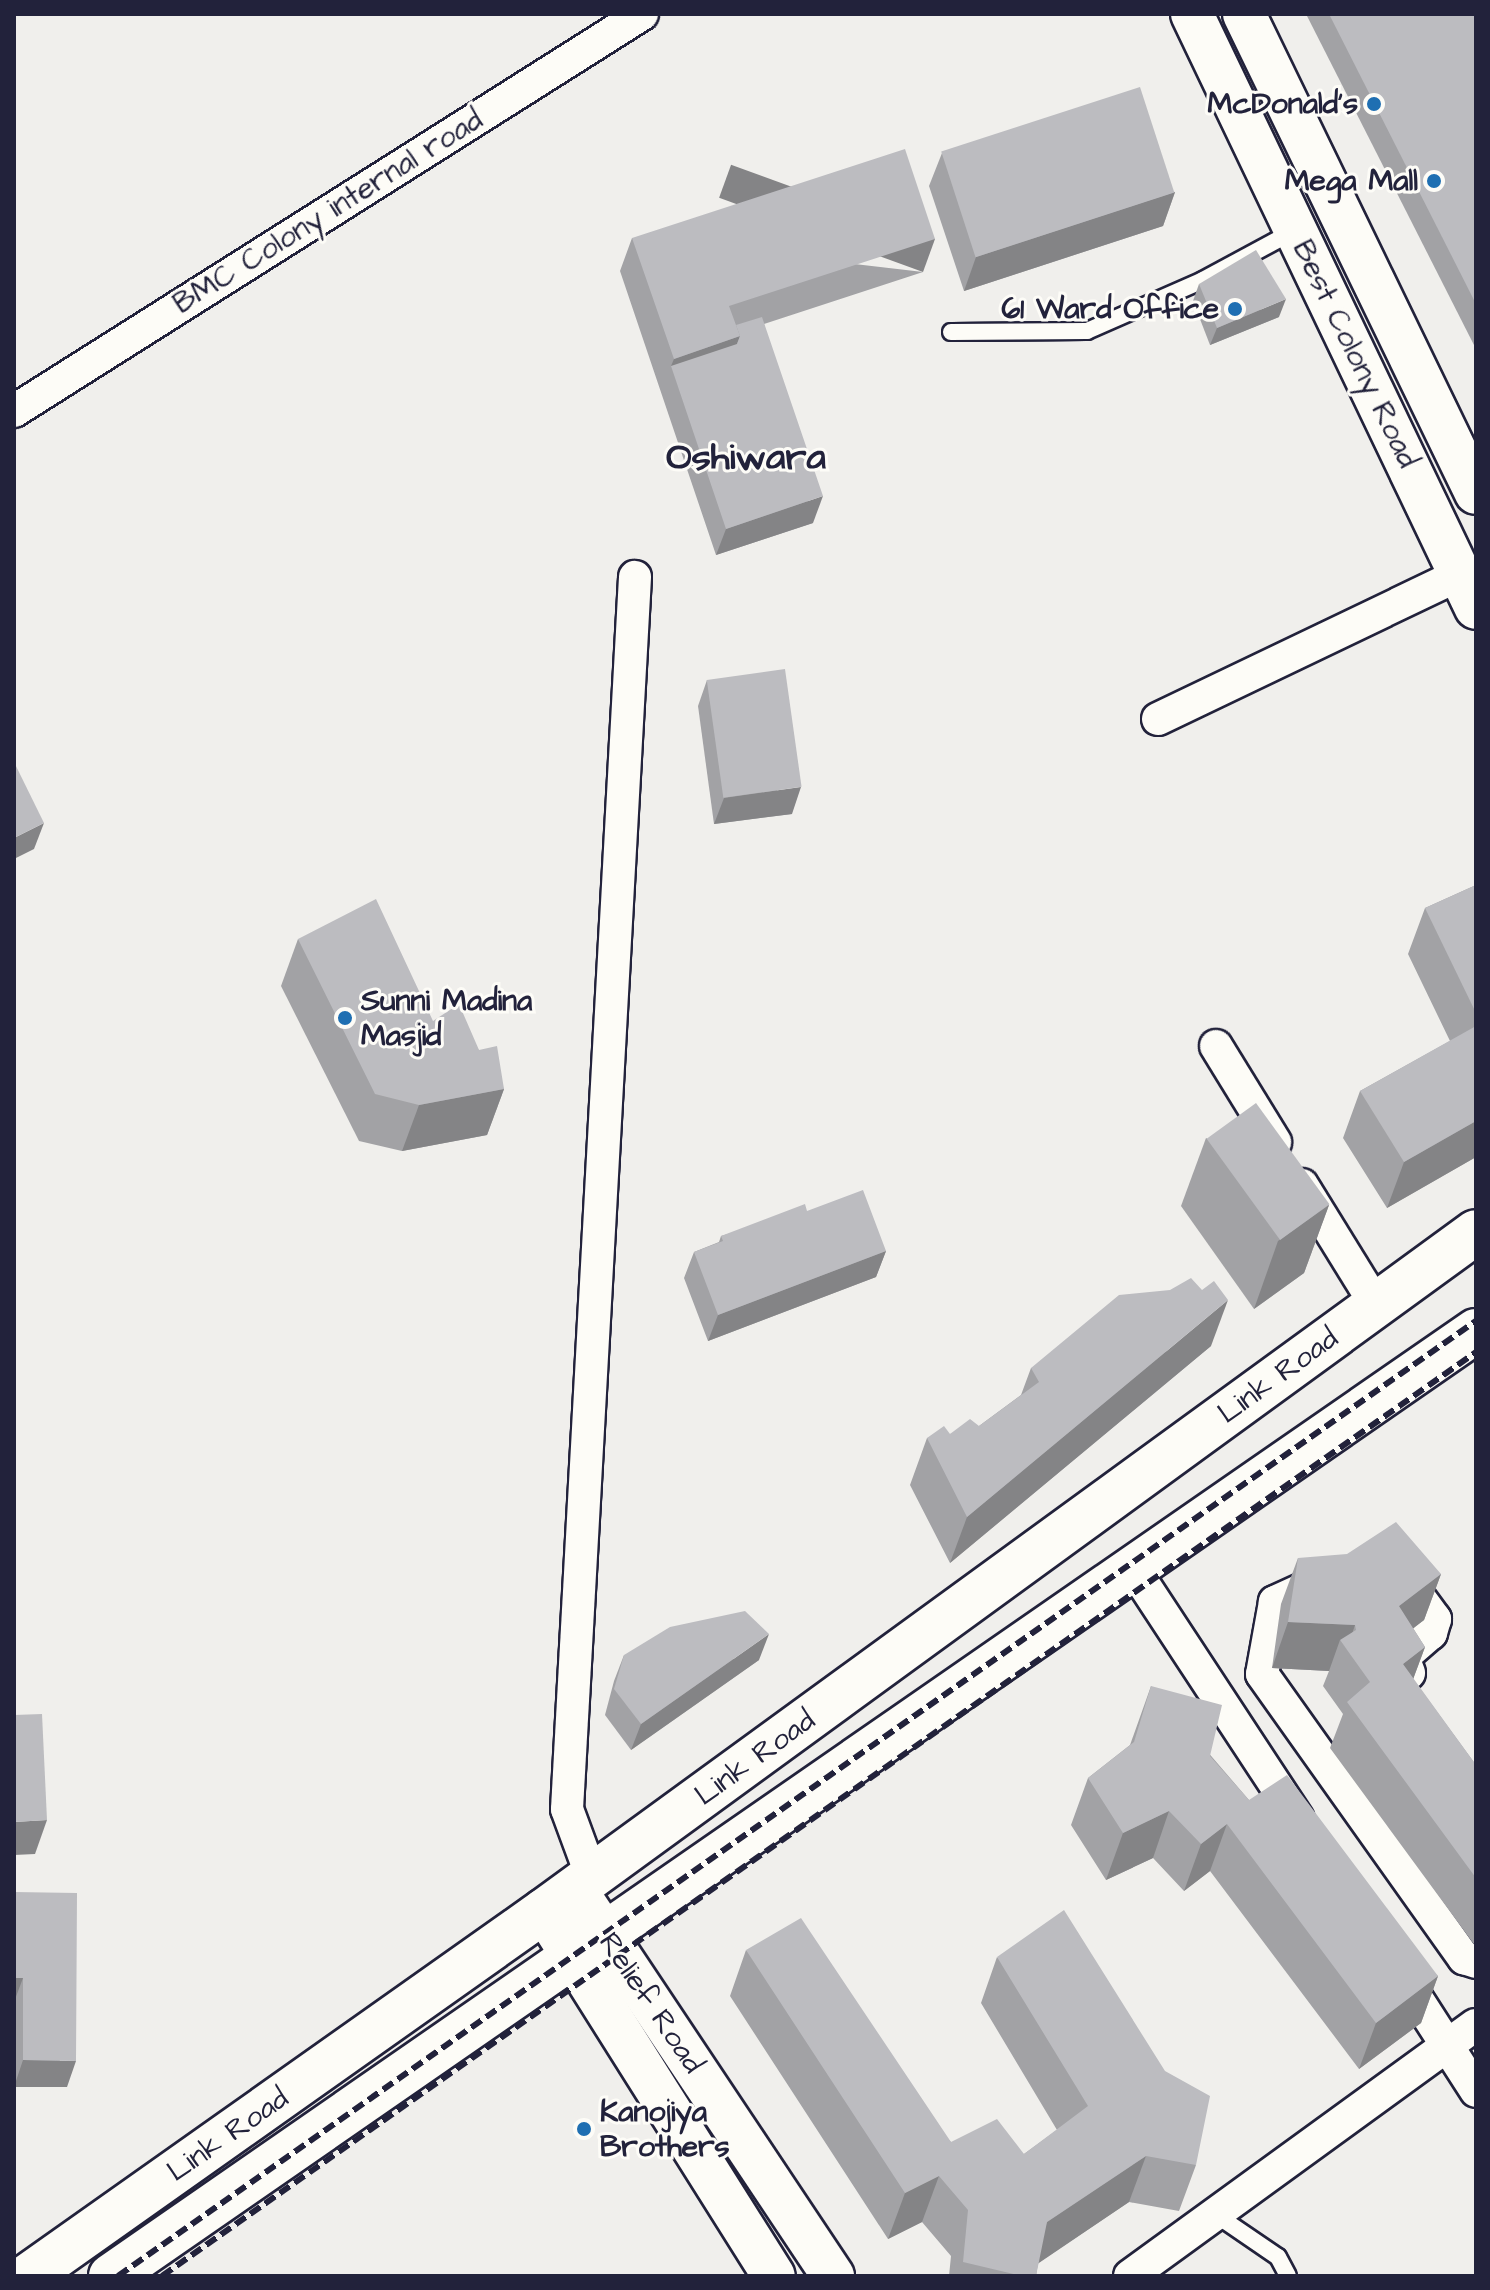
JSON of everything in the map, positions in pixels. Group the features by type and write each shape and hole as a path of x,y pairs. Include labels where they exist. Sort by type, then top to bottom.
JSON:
{"main road":[{"name":"Link Road","path":"28,2276 570,1892 1476,1232"},
{"name":"Link Road","path":"111,2276 1133,1568 1474,1337"}],"street":[{"name":"BMC Colony internal road","path":"14,411 642,14"},
{"name":"Best Colony Road","path":"1192,14 1468,591"},
{"name":"Best Colony Road","path":"1244,14 1472,477"},
{"path":"570,1892 567,1809 635,577"},
{"path":"1158,719 1468,591"},
{"path":"1216,1046 1376,1305"},
{"path":"1407,1706 1419,1694 1403,1657 1431,1633 1435,1619 1393,1563 1367,1562 1275,1602 1262,1674 1464,1958 1476,1962"},
{"path":"1133,1568 1316,1846"},
{"name":"Relief Road","path":"570,1892 653,2090 774,2276"},
{"name":"Relief Road","path":"591,1946 833,2276"},
{"path":"1386,1952 1476,2091"},
{"path":"1130,2276 1476,2025"}],"lane":[{"path":"951,332 1087,331 1203,280 1295,230"},
{"path":"1215,2214 1278,2257 1288,2276"}],"building":[{"name":"Mega Mall","path":"1329,14 1476,14 1476,304"},
{"path":"1140,87 1174,193 976,257 941,152"},
{"path":"905,149 935,239 729,306 740,336 674,359 632,238"},
{"path":"1256,250 1286,299 1217,328 1199,284"},
{"path":"762,317 823,496 726,529 671,366 737,344 740,336 736,325"},
{"path":"785,669 802,787 723,798 707,680"},
{"path":"14,762 44,823 14,838"},
{"path":"1476,885 1476,1013 1425,908"},
{"path":"376,899 433,1021 459,1004 479,1050 497,1046 504,1089 419,1105 375,1094 298,939"},
{"path":"1476,1026 1476,1121 1404,1162 1360,1091"},
{"path":"1256,1103 1329,1204 1280,1240 1207,1139"},
{"path":"863,1190 886,1251 718,1315 694,1252 723,1241 721,1236 805,1204 807,1211"},
{"path":"1191,1278 1202,1290 1214,1281 1228,1300 967,1517 927,1438 944,1426 950,1434 970,1419 979,1426 1039,1382 1031,1368 1119,1295 1170,1290"},
{"path":"1396,1522 1441,1574 1399,1606 1425,1647 1403,1664 1476,1765 1476,1878 1347,1702 1370,1682 1340,1640 1356,1630 1355,1625 1288,1622 1298,1558 1347,1554"},
{"path":"745,1611 769,1634 641,1724 614,1689 624,1655 670,1627"},
{"path":"1151,1686 1222,1705 1210,1756 1249,1800 1287,1775 1438,1976 1376,2023 1227,1824 1201,1844 1169,1811 1123,1833 1088,1778 1134,1742"},
{"path":"42,1714 47,1820 14,1822 14,1715"},
{"path":"14,1892 77,1893 76,2061 23,2060 23,1978 14,1978"},
{"path":"1064,1910 1165,2071 1210,2096 1196,2165 1146,2156 1047,2222 1036,2276 1022,2276 963,2262 968,2210 939,2176 905,2193 746,1950 801,1918 951,2142 997,2119 1024,2154 1088,2106 997,1957"}],"railway":[{"path":"118,2276 1476,1321"},
{"path":"162,2276 1476,1352"}],"place":[{"name":"McDonald's","path":"1374,104"},
{"name":"Mega Mall","path":"1434,181"},
{"name":"61 Ward Office","path":"1235,309"},
{"name":"Sunni Madina Masjid","path":"345,1018"},
{"name":"Kanojiya Brothers","path":"584,2129"}],"district":[{"name":"Oshiwara","path":"746,459"}]}
